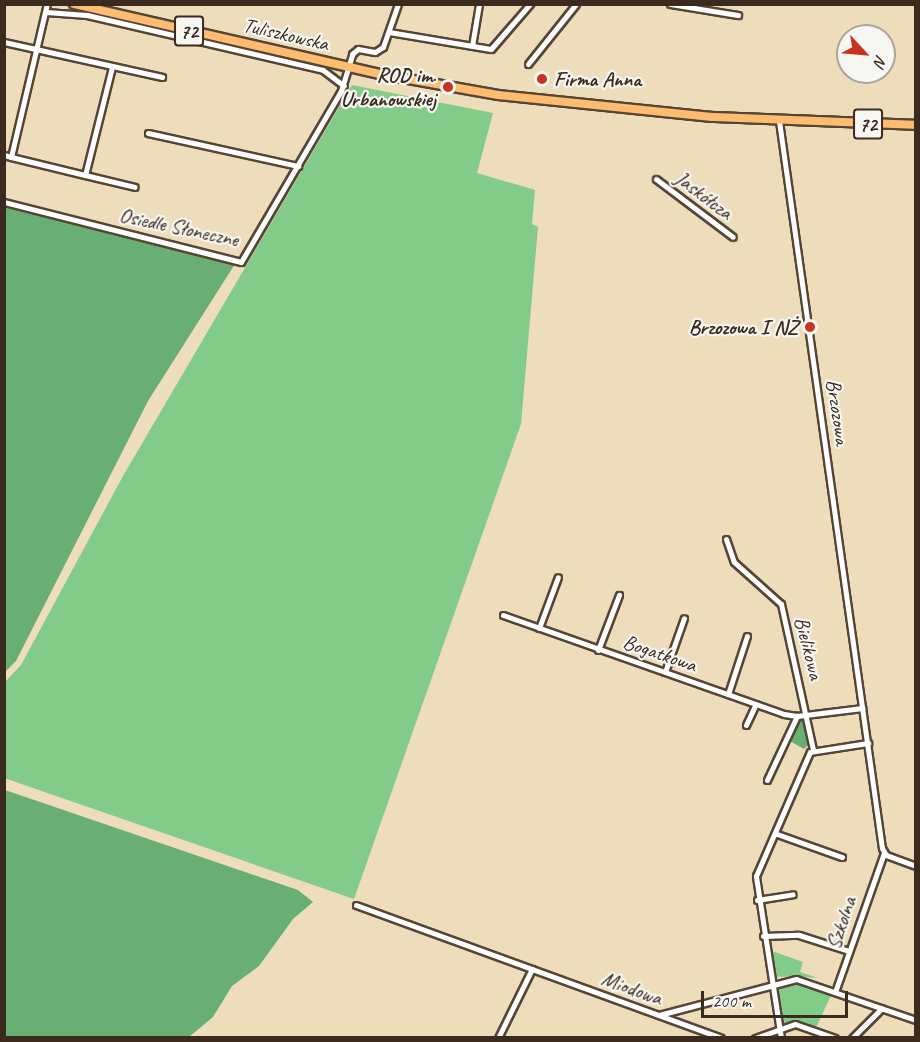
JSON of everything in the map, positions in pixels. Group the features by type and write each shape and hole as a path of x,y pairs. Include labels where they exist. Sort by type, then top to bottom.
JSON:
{"main road":[{"name":"Tuliszkowska","path":"74,4 349,67 522,98 778,121"},
{"name":"72","path":"778,121 915,125"}],"street":[{"path":"11,157 47,4"},
{"path":"349,67 356,49 377,51 389,32 398,4"},
{"path":"472,46 478,4"},
{"path":"389,32 472,46 497,46 530,4"},
{"path":"528,64 576,4"},
{"path":"670,4 738,15"},
{"path":"46,12 87,15 324,70 344,86"},
{"path":"4,42 162,77"},
{"path":"85,176 112,67"},
{"name":"Osiedle Słoneczne","path":"4,202 241,262 344,86 349,67"},
{"name":"Brzozowa","path":"778,121 884,853"},
{"path":"148,132 298,166"},
{"name":"Osiedle Słoneczne","path":"4,155 135,188"},
{"name":"Jaskółcza","path":"656,178 733,237"},
{"name":"Bielikowa","path":"726,539 734,562 781,604 808,715 813,750"},
{"path":"539,628 558,577"},
{"path":"598,650 619,595"},
{"name":"Bogatkowa","path":"503,615 756,704 797,716 808,715"},
{"path":"665,672 684,618"},
{"path":"728,694 747,636"},
{"path":"746,725 756,704"},
{"path":"808,715 863,708"},
{"path":"767,780 797,716"},
{"path":"781,1038 757,900 756,876 777,834 806,758 813,750 868,743"},
{"path":"777,834 842,857"},
{"path":"884,853 915,866"},
{"name":"Szkolna","path":"835,992 884,853"},
{"path":"757,900 793,894"},
{"name":"Miodowa","path":"356,905 721,1038"},
{"path":"763,936 800,935 849,951"},
{"path":"498,1038 532,969"},
{"path":"659,1015 796,979 915,1020"},
{"path":"852,1038 882,1008"},
{"path":"755,1038 779,1029 799,1025 835,1038"}],"green space":[{"path":"352,85 493,113 477,173 535,190 532,224 538,227 521,424 354,899 4,778 5,682 21,665 123,476"},
{"path":"5,205 235,264 148,401 16,661 5,672"},
{"path":"803,718 808,745 804,749 788,740 797,721"},
{"path":"5,790 298,890 313,902 293,919 259,966 232,986 213,1017 189,1037 5,1037"},
{"path":"771,938 772,951 803,962 800,972 818,978 803,977 816,983 789,978 800,976 775,977 768,942"},
{"path":"797,982 832,993 816,1028 798,1022 780,1024 775,988"}],"place":[{"name":"Firma Anna","path":"542,79"},
{"name":"ROD im. Urbanowskiej","path":"448,87"},
{"name":"Brzozowa I NŻ","path":"810,327"}]}
